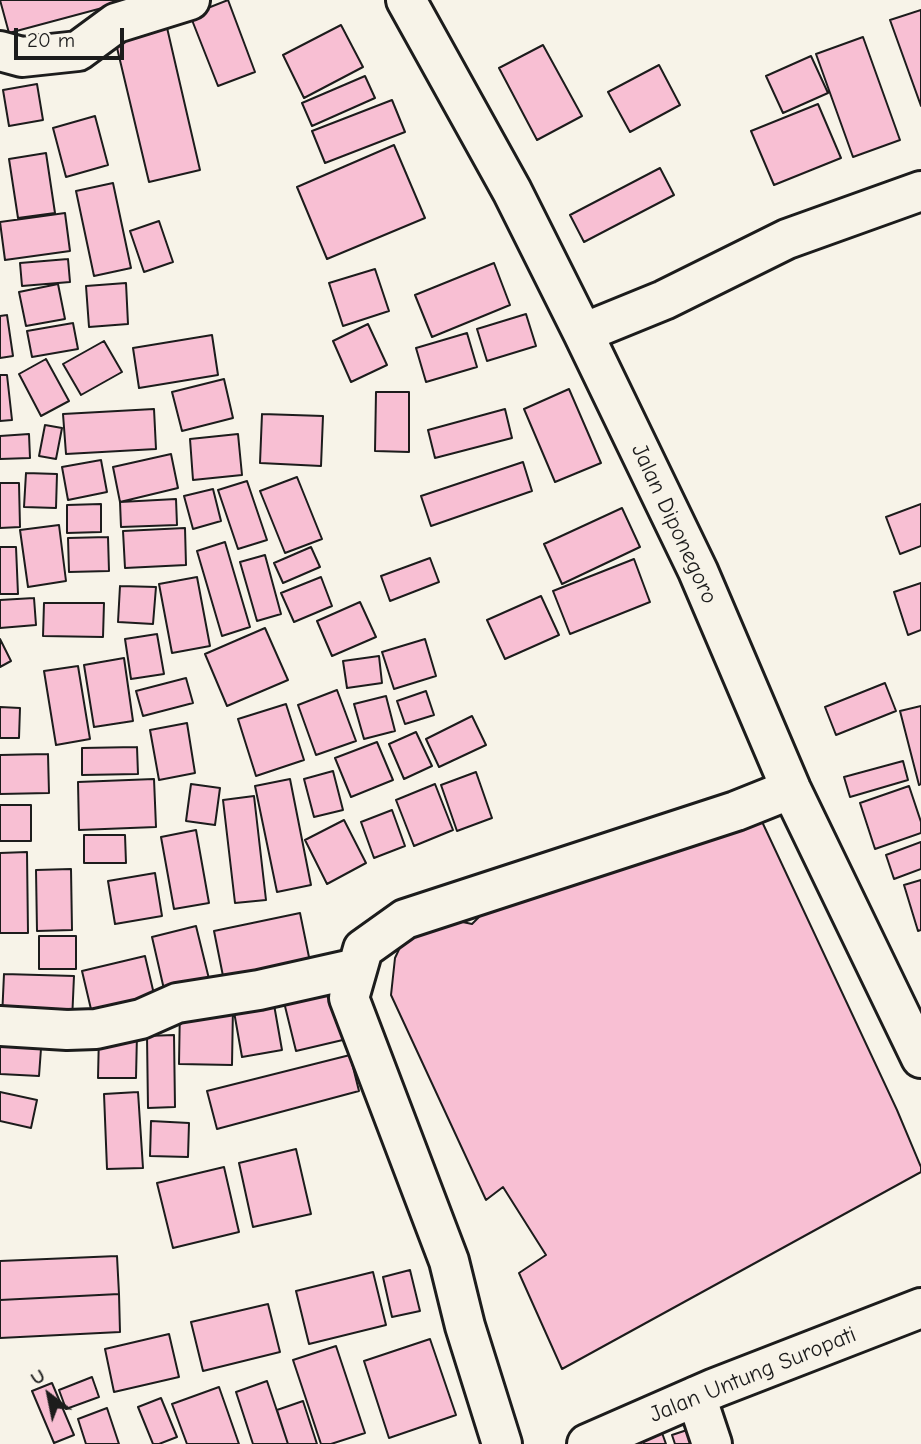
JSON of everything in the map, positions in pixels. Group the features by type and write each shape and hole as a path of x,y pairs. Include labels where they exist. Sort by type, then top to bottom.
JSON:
{"street":[{"path":"0,51 22,57 78,51 116,23 190,0"},
{"name":"Jalan Diponegoro","path":"406,0 512,191 583,333 698,571 791,789 921,1058"},
{"path":"583,333 664,300 787,239 921,191"},
{"path":"502,1444 465,1326 449,1261 349,998 363,949 405,919 736,811 791,789"},
{"path":"0,1027 68,1030 96,1028 141,1019 177,1003 259,990 358,968"},
{"name":"Jalan Untung Suropati","path":"587,1444 696,1396 921,1308"},
{"path":"696,1396 712,1444"}],"building":[{"path":"0,0 132,0 9,33"},
{"path":"228,0 255,72 218,86 190,15"},
{"path":"921,10 921,106 890,20"},
{"path":"165,19 200,170 149,182 113,31"},
{"path":"341,25 363,67 304,98 283,55"},
{"path":"863,37 900,140 853,157 816,54"},
{"path":"543,45 582,116 537,140 499,68"},
{"path":"811,56 828,93 783,113 766,76"},
{"path":"659,65 680,105 630,132 608,92"},
{"path":"365,76 375,98 312,126 302,103"},
{"path":"37,84 43,120 9,126 3,90"},
{"path":"392,100 405,132 325,163 312,131"},
{"path":"818,104 841,158 774,185 751,131"},
{"path":"95,116 108,165 66,177 53,128"},
{"path":"394,145 425,218 327,259 297,187"},
{"path":"46,153 55,213 18,218 9,159"},
{"path":"660,168 674,195 584,242 570,215"},
{"path":"113,183 131,268 94,276 76,191"},
{"path":"65,213 70,251 5,260 0,222"},
{"path":"159,221 173,262 144,272 130,231"},
{"path":"68,259 70,282 22,286 20,263"},
{"path":"494,263 510,305 432,337 415,295"},
{"path":"375,269 389,311 343,326 329,283"},
{"path":"126,283 128,324 89,327 86,286"},
{"path":"58,284 65,319 26,326 19,292"},
{"path":"526,314 536,346 487,361 477,329"},
{"path":"7,315 13,356 0,358 0,316"},
{"path":"73,323 78,349 32,357 27,331"},
{"path":"368,324 387,365 351,382 333,341"},
{"path":"467,333 477,367 426,382 416,348"},
{"path":"212,335 218,375 139,388 133,348"},
{"path":"104,341 122,372 81,395 63,364"},
{"path":"46,359 69,401 41,416 19,374"},
{"path":"0,375 7,375 12,420 0,421"},
{"path":"224,379 233,418 182,431 172,392"},
{"path":"569,389 601,463 555,482 524,409"},
{"path":"376,392 409,392 409,452 375,451"},
{"path":"154,409 156,449 66,454 63,414"},
{"path":"505,409 512,438 435,458 428,430"},
{"path":"262,414 323,416 321,466 260,463"},
{"path":"45,425 62,428 56,459 39,456"},
{"path":"29,434 30,458 0,459 0,436"},
{"path":"238,434 242,475 193,480 190,439"},
{"path":"171,454 178,488 120,502 113,467"},
{"path":"101,460 107,492 68,500 62,467"},
{"path":"523,462 532,491 431,526 421,496"},
{"path":"26,473 57,474 56,508 24,507"},
{"path":"297,477 322,539 285,553 260,491"},
{"path":"247,481 267,540 238,549 218,490"},
{"path":"0,483 19,483 20,527 0,528"},
{"path":"213,489 221,521 193,529 184,496"},
{"path":"176,499 177,525 121,527 120,502"},
{"path":"101,504 101,532 67,533 67,505"},
{"path":"921,504 921,546 900,554 886,517"},
{"path":"622,508 640,547 562,584 544,544"},
{"path":"59,525 66,581 28,587 20,530"},
{"path":"185,528 186,565 125,568 123,531"},
{"path":"108,537 109,571 69,572 68,538"},
{"path":"225,542 250,627 222,636 197,551"},
{"path":"0,547 16,547 18,594 0,594"},
{"path":"311,547 320,567 283,583 274,563"},
{"path":"265,555 281,614 257,621 240,562"},
{"path":"430,558 439,582 390,601 381,576"},
{"path":"634,559 650,602 570,634 553,591"},
{"path":"197,577 210,646 172,653 159,584"},
{"path":"321,577 332,606 294,622 281,593"},
{"path":"921,583 921,630 908,635 894,592"},
{"path":"120,586 156,587 153,624 118,622"},
{"path":"541,596 559,635 505,659 487,620"},
{"path":"34,598 36,625 0,628 0,600"},
{"path":"360,602 376,637 332,656 317,621"},
{"path":"44,603 104,603 103,637 43,636"},
{"path":"265,628 288,680 227,706 205,654"},
{"path":"157,634 164,674 131,679 125,639"},
{"path":"0,639 11,661 0,667"},
{"path":"425,639 436,676 394,689 382,652"},
{"path":"379,656 382,683 347,688 343,661"},
{"path":"124,658 133,721 94,727 84,665"},
{"path":"78,666 90,739 56,745 44,671"},
{"path":"186,678 193,703 143,716 136,691"},
{"path":"885,683 896,711 836,735 825,707"},
{"path":"337,690 356,741 316,755 298,705"},
{"path":"426,691 434,715 405,724 397,701"},
{"path":"386,696 395,731 364,739 354,704"},
{"path":"286,704 304,760 256,776 238,719"},
{"path":"921,706 921,784 919,785 900,711"},
{"path":"0,707 20,708 19,738 0,738"},
{"path":"472,716 486,745 439,767 426,739"},
{"path":"187,723 195,773 159,780 150,730"},
{"path":"416,732 432,766 404,779 389,744"},
{"path":"377,742 393,780 351,797 335,758"},
{"path":"137,747 138,774 82,775 82,748"},
{"path":"48,754 49,793 0,794 0,755"},
{"path":"903,761 908,780 850,797 844,777"},
{"path":"333,771 343,810 314,817 304,779"},
{"path":"476,772 492,818 457,831 441,785"},
{"path":"154,779 156,827 79,830 78,782"},
{"path":"290,779 311,885 277,892 255,786"},
{"path":"191,784 220,788 215,825 186,821"},
{"path":"435,784 453,830 414,846 396,800"},
{"path":"909,786 921,822 921,833 875,849 860,803"},
{"path":"254,796 266,900 235,903 223,800"},
{"path":"750,796 897,1110 921,1172 562,1369 519,1273 546,1255 503,1187 486,1200 391,995 395,958 408,930 439,917 472,924 499,897"},
{"path":"0,805 31,805 31,841 0,841"},
{"path":"392,810 405,846 374,858 361,822"},
{"path":"344,820 366,863 327,884 305,840"},
{"path":"196,830 209,903 174,909 161,837"},
{"path":"84,835 125,835 126,863 84,863"},
{"path":"921,842 921,869 894,879 886,855"},
{"path":"27,852 28,933 0,933 0,853"},
{"path":"71,869 72,930 37,931 36,870"},
{"path":"155,873 162,916 115,924 108,881"},
{"path":"921,880 921,930 918,931 904,885"},
{"path":"300,913 310,962 224,981 214,931"},
{"path":"196,926 211,987 166,998 152,937"},
{"path":"39,936 76,936 76,969 39,969"},
{"path":"145,956 157,1007 94,1022 82,971"},
{"path":"4,974 74,976 72,1021 2,1018"},
{"path":"331,978 347,1039 296,1051 281,990"},
{"path":"273,999 282,1050 242,1057 233,1006"},
{"path":"180,1005 233,1006 232,1065 179,1064"},
{"path":"0,1033 42,1035 39,1076 0,1074"},
{"path":"99,1034 137,1034 136,1078 98,1078"},
{"path":"174,1035 175,1107 148,1108 147,1036"},
{"path":"350,1055 359,1091 217,1129 207,1091"},
{"path":"0,1092 37,1100 31,1128 0,1121"},
{"path":"138,1092 143,1168 107,1169 104,1094"},
{"path":"151,1121 189,1123 188,1157 150,1156"},
{"path":"296,1149 311,1214 253,1227 239,1163"},
{"path":"224,1167 239,1232 173,1248 157,1183"},
{"path":"117,1256 119,1294 0,1300 0,1261"},
{"path":"410,1270 420,1311 392,1317 383,1277"},
{"path":"373,1272 386,1325 309,1344 296,1291"},
{"path":"119,1294 120,1332 0,1338 0,1300"},
{"path":"268,1304 280,1352 203,1371 191,1322"},
{"path":"169,1334 179,1377 114,1392 105,1349"},
{"path":"430,1339 456,1415 389,1438 364,1361"},
{"path":"336,1346 365,1433 331,1444 321,1444 293,1360"},
{"path":"92,1377 99,1397 66,1409 59,1390"},
{"path":"267,1381 288,1444 253,1444 236,1392"},
{"path":"52,1383 74,1435 54,1443 32,1391"},
{"path":"219,1387 239,1444 187,1444 172,1404"},
{"path":"161,1398 177,1437 153,1444 138,1407"},
{"path":"303,1401 317,1444 288,1444 277,1410"},
{"path":"107,1408 119,1444 86,1444 78,1419"},
{"path":"696,1427 702,1444 675,1444 672,1435"},
{"path":"661,1430 666,1444 644,1444 641,1437"}]}
